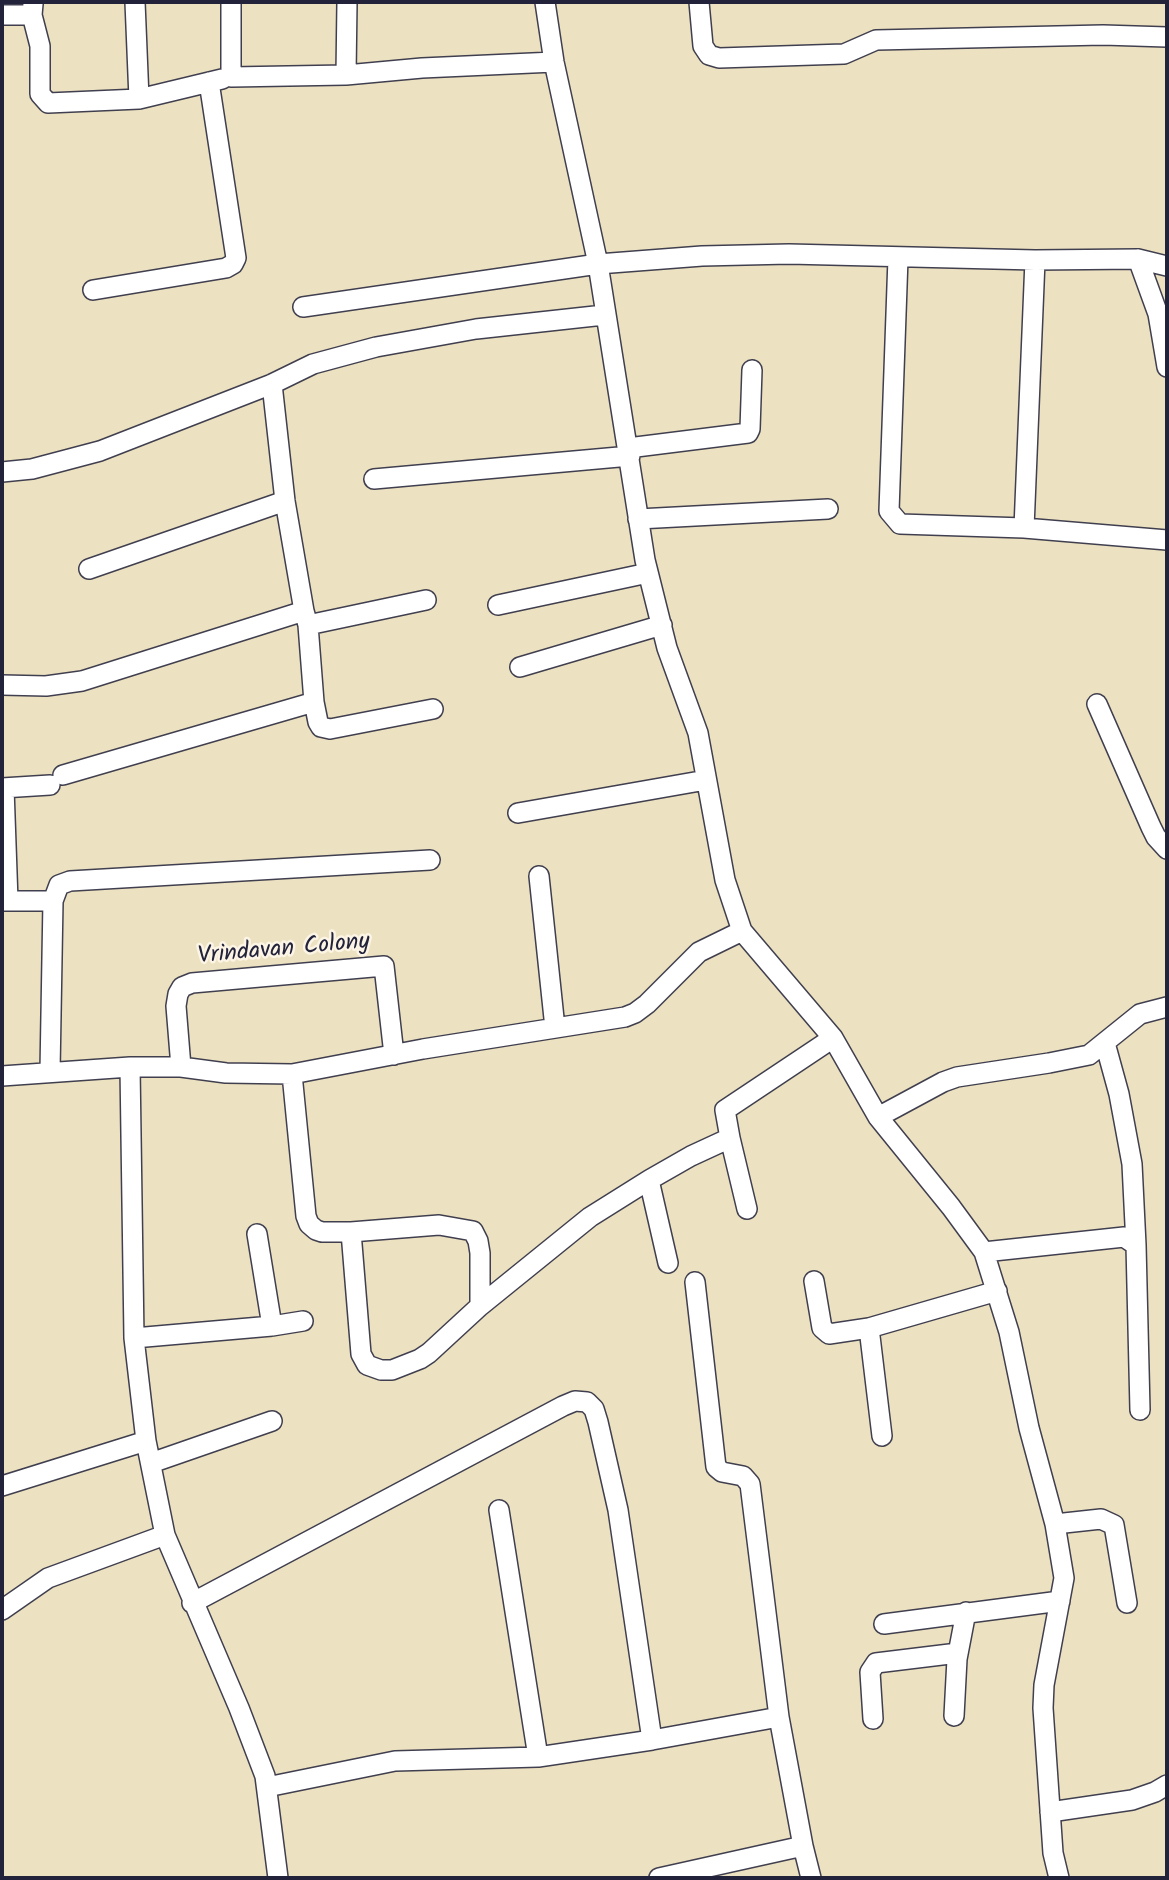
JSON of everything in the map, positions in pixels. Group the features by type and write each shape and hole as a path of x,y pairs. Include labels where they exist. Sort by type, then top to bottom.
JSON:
{"street":[{"path":"135,2 139,99"},
{"path":"230,77 231,2"},
{"path":"346,75 347,2"},
{"path":"545,2 554,62 598,264 604,315 648,573 662,625 698,733 725,880 743,931 833,1038 878,1117 951,1206 984,1252 1009,1332 1029,1428 1055,1524 1064,1578 1044,1685 1053,1853 1059,1878"},
{"path":"699,2 703,46 709,55 719,58 844,54 876,40 1103,35 1167,37"},
{"path":"2,15 33,8 40,46 40,94 55,104 139,99 230,77 346,75 422,68 554,62"},
{"path":"93,290 226,268 233,264 236,258 209,82"},
{"path":"303,307 598,264 702,256 789,254 1035,260 1138,259 1167,266"},
{"path":"898,258 889,511 900,524 1024,528 1167,540"},
{"path":"1138,259 1163,317 1167,367"},
{"path":"1024,528 1035,260"},
{"path":"2,472 32,469 100,451 272,384 313,364 376,347 476,329 604,315"},
{"path":"374,479 629,452 748,433 752,370"},
{"path":"272,384 285,500 306,618 318,722 321,727 330,729 433,709"},
{"path":"89,569 285,500"},
{"path":"638,519 828,509"},
{"path":"498,605 648,573"},
{"path":"2,685 46,686 82,681 306,618 426,600"},
{"path":"520,667 662,625"},
{"path":"53,901 5,901 3,788 56,780 314,702"},
{"path":"1097,704 1151,827 1167,849"},
{"path":"518,813 706,780"},
{"path":"50,1071 53,901 59,885 70,881 430,860"},
{"path":"539,876 555,1028"},
{"path":"2,1076 130,1067 181,1067 226,1073 292,1074 625,1017 635,1013 699,952 743,931"},
{"name":"Vrindavan Colony","path":"181,1067 176,1006 182,987 192,983 384,966 394,1055"},
{"path":"878,1117 957,1077 1083,1057 1095,1051 1140,1014 1167,1007"},
{"path":"747,1209 725,1114 727,1108 833,1038"},
{"path":"1105,1043 1119,1094 1132,1164 1140,1410"},
{"path":"130,1067 134,1338 146,1441 165,1535 239,1708 267,1787 278,1878"},
{"path":"292,1074 309,1224 316,1230 351,1232 439,1225 473,1231 480,1253 480,1306"},
{"path":"351,1232 361,1354 367,1365 381,1370 392,1370 429,1353 480,1306 590,1217 691,1156 730,1138"},
{"path":"649,1180 668,1264"},
{"path":"257,1234 272,1326"},
{"path":"984,1252 1124,1237 1136,1245"},
{"path":"814,1281 822,1328 826,1333 869,1328 997,1291"},
{"path":"695,1282 716,1467 722,1472 743,1476 750,1484 779,1717 811,1878"},
{"path":"134,1338 303,1321"},
{"path":"869,1328 882,1436"},
{"path":"192,1603 563,1406 575,1401 587,1402 594,1409 598,1422 618,1510 652,1740"},
{"path":"151,1463 272,1421"},
{"path":"2,1486 146,1441"},
{"path":"499,1510 538,1757"},
{"path":"1055,1524 1101,1519 1114,1525 1127,1603"},
{"path":"2,1610 48,1578 165,1535"},
{"path":"884,1624 1060,1601"},
{"path":"954,1716 958,1653 966,1612"},
{"path":"873,1719 870,1672 876,1663 958,1653"},
{"path":"267,1787 395,1761 538,1757 779,1717"},
{"path":"1050,1812 1132,1800 1167,1785"},
{"path":"659,1878 803,1846"}]}
